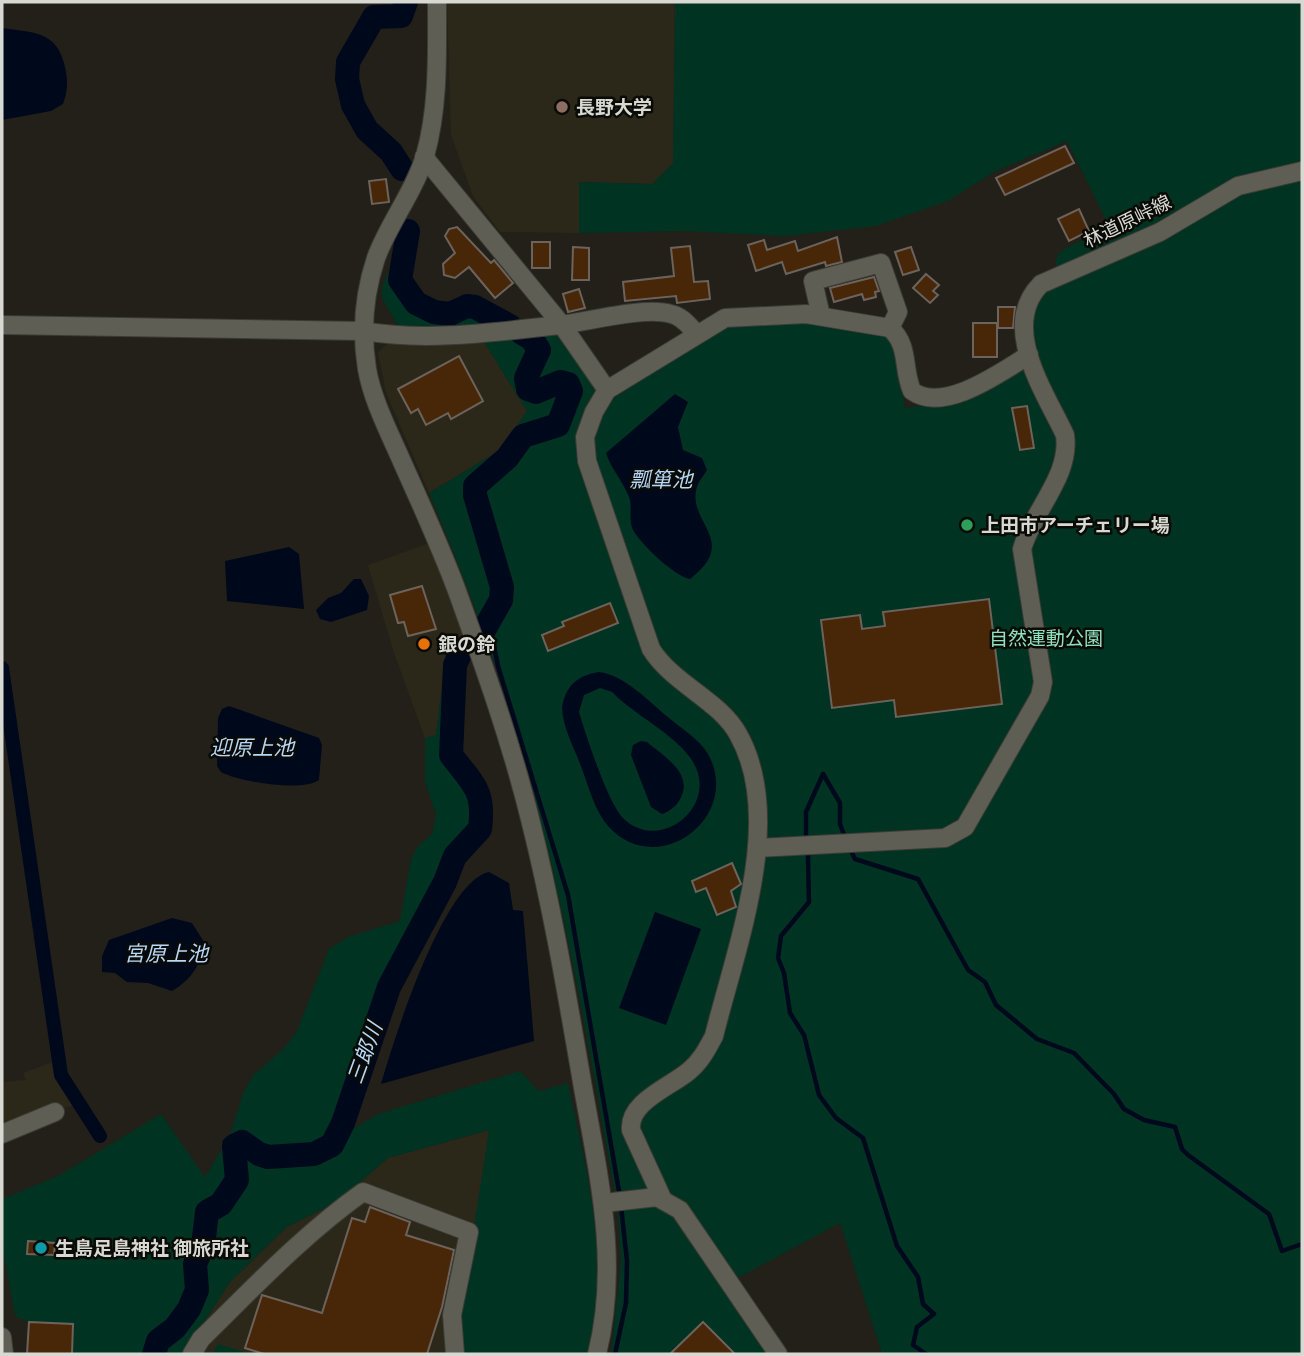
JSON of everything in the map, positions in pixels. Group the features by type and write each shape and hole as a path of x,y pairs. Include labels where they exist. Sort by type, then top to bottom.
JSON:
{"street":[{"path":"437,2 435,100 424,158 405,204 377,256 366,298 363,331 367,372 384,422 456,590 517,771 617,1201 609,1289 597,1354"},
{"path":"424,158 562,325 607,390"},
{"name":"林道原峠線","path":"758,848 945,838 956,834 976,812 1035,710 1043,682 1022,549 1026,534 1065,464 1067,449 1065,435 1028,355 1023,334 1025,310 1031,294 1041,284 1160,232 1238,186 1302,171"},
{"path":"821,316 813,281 881,263 898,312 890,328"},
{"path":"2,325 363,331 402,338 562,325 593,317 668,313 681,319 696,333"},
{"path":"778,1354 680,1210 662,1198 631,1130 631,1118 636,1110 690,1071 703,1057 713,1036 758,848 758,794 752,768 730,722 659,662 651,649 587,461 585,436 594,412 607,390 696,333 726,318 821,316 890,328 900,337 905,350 912,391 930,399 977,387 1028,355"},
{"path":"2,1134 55,1112"},
{"path":"192,1354 201,1339 279,1263 337,1210 363,1192 469,1233 452,1315 455,1354"},
{"path":"617,1201 662,1198"},
{"path":"2,1337 4,1354"}],"shaded area":[{"name":"長野大学","path":"447,2 675,2 673,163 652,184 580,182 579,233 500,232 473,196 451,135"},
{"path":"481,337 527,411 500,450 429,493 386,393 378,353 388,343"},
{"name":"銀の鈴","path":"430,543 466,639 447,650 436,735 425,738 393,650 368,565"},
{"path":"53,1062 60,1085 74,1105 2,1127 2,1082 26,1080 23,1073"},
{"path":"490,1130 460,1316 463,1354 188,1354 193,1339 230,1282 287,1227 337,1202 388,1158"}],"green space":[{"name":"自然運動公園","path":"675,2 1302,2 1302,1354 882,1354 840,1223 736,1279 688,1209 664,1186 769,1354 611,1354 621,1262 618,1210 562,912 528,773 504,692 476,611 429,493 500,450 527,411 481,337 555,331 605,404 708,333 727,325 806,321 886,333 898,351 905,408 940,403 1030,368 1033,309 1044,290 1053,284 1057,255 1065,248 1110,228 1067,141 996,171 948,201 876,226 785,236 685,231 579,233 579,182 652,184 673,163"},
{"path":"413,217 414,247 409,284 415,296 433,308 468,297 474,298 518,323 402,333 382,298 382,286"},
{"path":"447,649 462,661 455,754 485,792 486,819 479,835 466,848 395,986 368,1055 344,1134 378,1114 520,1071 539,1091 568,1083 589,1184 597,1252 594,1320 587,1354 463,1354 460,1316 489,1130 388,1158 337,1202 287,1227 230,1282 193,1339 188,1354 72,1354 73,1325 29,1322 15,1316 2,1244 2,1199 58,1176 161,1114 205,1177 230,1135 243,1093 253,1075 282,1050 296,1033 329,949 348,937 400,921 411,859 419,845 432,834 436,815 425,782 425,738 436,735"},
{"path":"218,1344 250,1354 212,1354"}],"water":[{"path":"2,28 42,36 56,46 67,77 63,104 51,111 2,120"},
{"name":"瓢箪池","path":"675,394 688,402 678,427 683,450 702,458 707,470 698,484 695,497 711,541 711,553 705,565 690,579 658,559 633,530 629,497 606,453"},
{"path":"289,547 299,554 304,609 227,601 225,561"},
{"path":"354,579 361,579 369,596 367,610 331,622 320,619 316,610 328,598 341,593"},
{"path":"591,674 609,674 636,690 695,739 708,754 716,777 714,800 705,819 690,834 670,844 649,847 628,841 603,820 567,731 562,708 573,683","holes":["600,688 612,692 677,743 693,762 699,778 699,793 693,808 683,819 670,827 655,831 640,829 625,820 618,812 605,785 579,712 584,695"]},
{"name":"迎原上池","path":"229,706 319,738 322,745 319,780 299,785 271,784 221,772 217,766 218,718 222,709"},
{"path":"641,741 647,742 674,764 682,778 684,786 681,798 674,807 662,814 651,807 631,755 633,745"},
{"path":"489,872 509,883 513,910 523,911 534,1041 381,1084 409,1000 438,932 455,903 472,882"},
{"path":"655,912 701,929 666,1025 619,1008"},
{"name":"宮原上池","path":"172,918 192,923 204,942 198,964 190,977 179,987 172,991 148,983 127,982 115,973 102,972 102,956 109,940"}],"building":[{"path":"1065,146 1074,163 1005,195 996,178"},
{"path":"386,179 389,202 372,204 369,181"},
{"path":"1079,209 1089,231 1069,241 1058,219"},
{"path":"457,227 491,263 494,260 513,283 495,298 469,267 455,278 444,275 443,264 455,253 445,236 449,229"},
{"path":"837,237 842,262 826,266 825,262 786,274 782,262 756,271 748,245 764,240 767,250 795,241 798,251"},
{"path":"532,242 550,242 550,268 532,268"},
{"path":"690,246 694,282 708,281 710,299 677,303 676,296 625,301 623,282 674,276 671,248"},
{"path":"573,247 589,248 589,280 572,280"},
{"path":"911,247 919,270 903,275 895,252"},
{"path":"926,274 939,285 933,291 938,295 930,303 913,288"},
{"path":"874,277 879,291 875,292 876,297 864,300 862,294 834,302 830,288"},
{"path":"579,289 585,308 568,312 563,294"},
{"path":"998,307 1015,307 1013,328 998,328"},
{"path":"973,323 997,323 997,357 973,357"},
{"path":"459,356 483,401 451,419 448,413 426,425 418,409 411,413 398,389"},
{"path":"1027,406 1034,448 1020,450 1012,408"},
{"path":"422,586 436,629 408,636 404,622 398,623 390,595"},
{"path":"989,599 1002,704 896,717 894,700 832,708 821,620 860,615 862,629 885,626 883,612"},
{"path":"610,603 618,623 548,651 542,635 564,626 562,622"},
{"path":"732,863 741,884 731,891 736,907 717,915 706,888 696,892 692,881"},
{"path":"370,1207 410,1222 406,1235 454,1250 442,1307 427,1354 264,1354 245,1348 262,1295 322,1313 352,1218 365,1222"},
{"name":"生島足島神社 御旅所社","path":"28,1241 55,1243 54,1255 27,1254"},
{"path":"29,1322 73,1324 72,1354 27,1354"},
{"path":"703,1322 735,1354 670,1354"}],"waterway":[{"name":"三郎川","path":"402,169 391,152 367,130 353,105 347,79 348,62 374,17 401,16 406,2"},
{"name":"三郎川","path":"408,231 400,280 416,303 434,312 450,314 467,306 475,307 510,326"},
{"name":"三郎川","path":"484,630 501,600 502,587 475,495 475,486 507,458 523,436 558,425 571,391 568,384 560,382 536,392 528,389 526,378 539,350 532,339 522,333"},
{"path":"489,622 498,666 568,895 620,1197"},
{"name":"三郎川","path":"154,1354 158,1341 175,1328 189,1309 197,1290 195,1264 203,1246 207,1212 221,1204 237,1180 234,1146 242,1142 268,1157 314,1154 332,1145 343,1123 389,987 445,882 455,856 480,829 481,805 476,788 451,755 455,665 460,654"},
{"path":"2,668 61,1075 100,1136"},
{"path":"823,774 840,803 840,824 845,837"},
{"path":"806,835 806,812 823,774"},
{"path":"850,849 855,859 918,879 968,970 985,982 996,1005 1037,1039 1074,1053 1114,1094 1124,1109 1144,1120 1175,1127 1182,1149 1188,1155 1269,1214 1282,1251 1302,1244"},
{"path":"808,856 809,902 781,936 778,958 784,973 790,1013 804,1035 819,1095 836,1118 863,1138 897,1246 918,1277 923,1304 934,1314 917,1327 913,1345 926,1354"},
{"path":"615,1354 626,1303 627,1261 621,1206"}],"place":[{"name":"長野大学","path":"562,107"},
{"name":"上田市アーチェリー場","path":"967,525"},
{"name":"銀の鈴","path":"424,644"},
{"name":"生島足島神社 御旅所社","path":"41,1248"}]}
